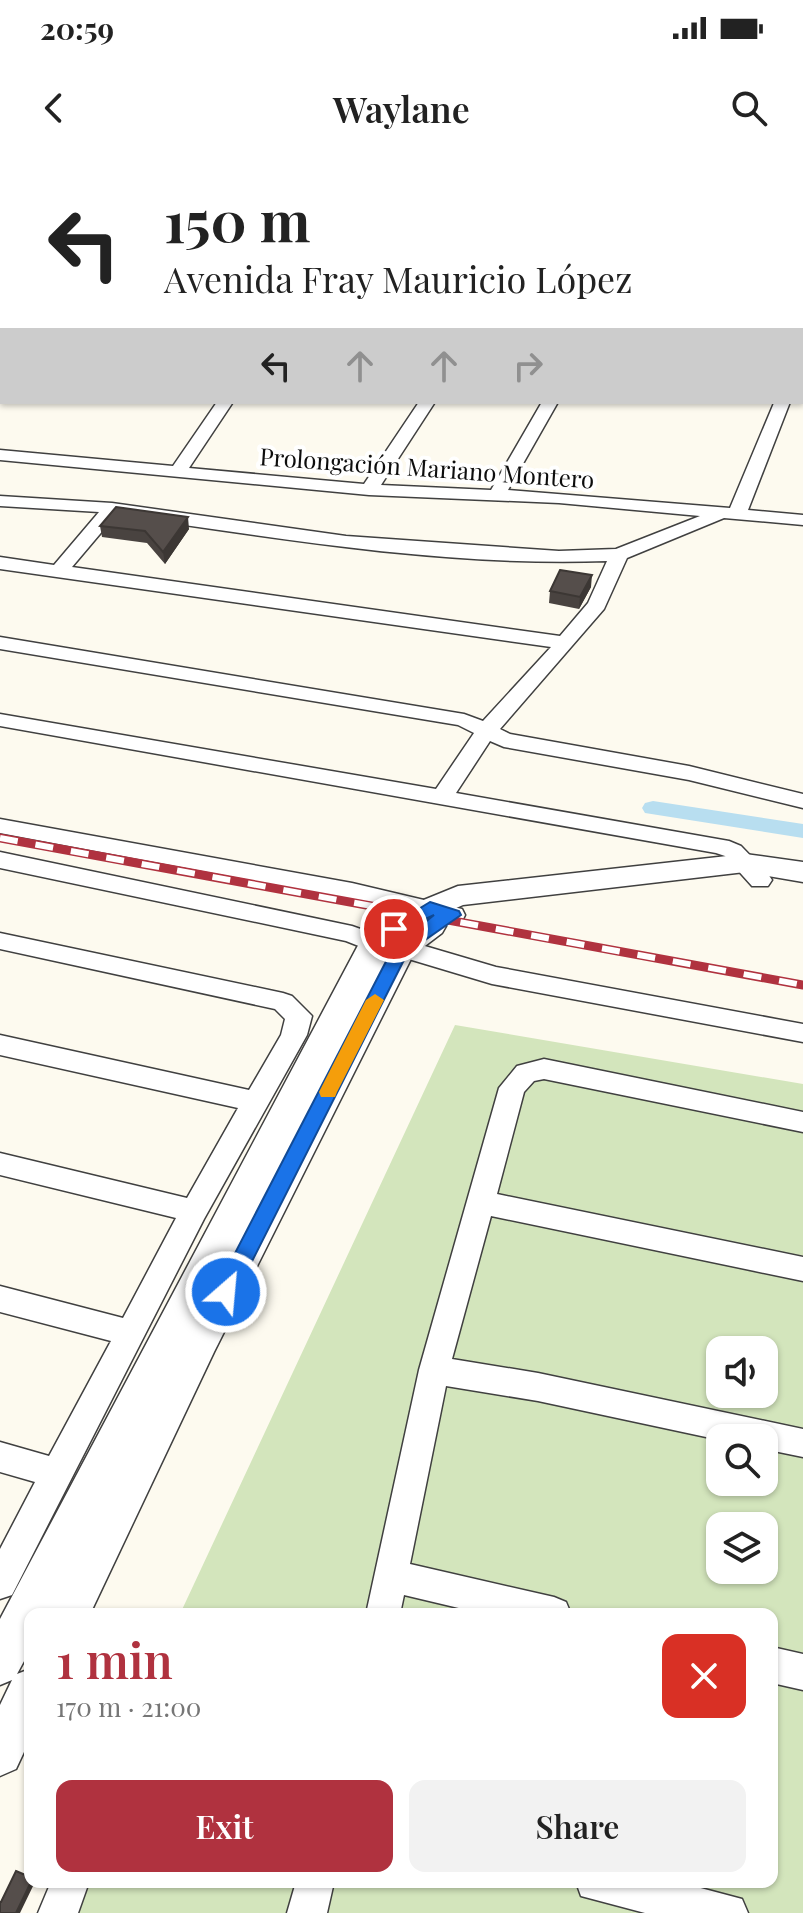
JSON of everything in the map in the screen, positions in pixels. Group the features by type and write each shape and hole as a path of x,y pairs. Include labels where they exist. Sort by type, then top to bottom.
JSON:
{"street":[{"path":"177,473 224,404"},
{"path":"369,490 426,404"},
{"path":"496,496 549,404"},
{"path":"0,501 112,508 346,542 446,551 559,557 619,555 730,514 782,404"},
{"name":"Prolongación Mariano Montero","path":"0,455 369,490 496,496 803,520"},
{"path":"165,515 198,475"},
{"path":"58,572 112,508"},
{"path":"441,798 485,732 597,605 619,555"},
{"path":"0,563 566,643"},
{"path":"0,643 464,720 504,740 689,773 803,801"},
{"path":"0,720 721,846 775,872"},
{"path":"0,826 337,888 441,912"},
{"path":"0,860 352,934 454,961 492,975 803,1033"},
{"path":"30,1608 388,946 441,912 458,896 775,872"},
{"path":"0,941 283,1002 299,1016 294,1035 194,1211 0,1583"},
{"path":"71,1608 388,946"},
{"path":"0,1045 255,1102"},
{"path":"385,1608 434,1370 512,1088 526,1073 544,1069 803,1122"},
{"path":"0,1164 194,1211"},
{"path":"480,1202 803,1269"},
{"path":"0,1299 131,1333"},
{"path":"434,1370 582,1395 803,1443"},
{"path":"0,1457 56,1473"},
{"path":"393,1576 529,1608"},
{"path":"0,1663 24,1619"},
{"path":"778,1666 803,1672"},
{"path":"0,1753 24,1703"},
{"path":"58,1913 68,1888"},
{"path":"307,1913 313,1888"},
{"path":"621,1888 728,1913"}],"green space":[{"path":"455,1025 803,1084 803,1913 41,1913 52,1888 778,1888 778,1608 183,1608"}],"building":[{"path":"116,507 188,517 163,552 145,531 100,526"},
{"path":"560,570 592,575 580,597 550,591"},
{"path":"16,1871 24,1874 24,1888 28,1888 16,1913 0,1913 1,1902"}],"waterway":[{"path":"653,808 803,831"}],"railway":[{"path":"0,838 803,985"}],"slow traffic":[{"path":"328,1092 375,1000"}],"route":[{"path":"226,1292 401,948 440,919 453,915 430,908 394,929"}]}
